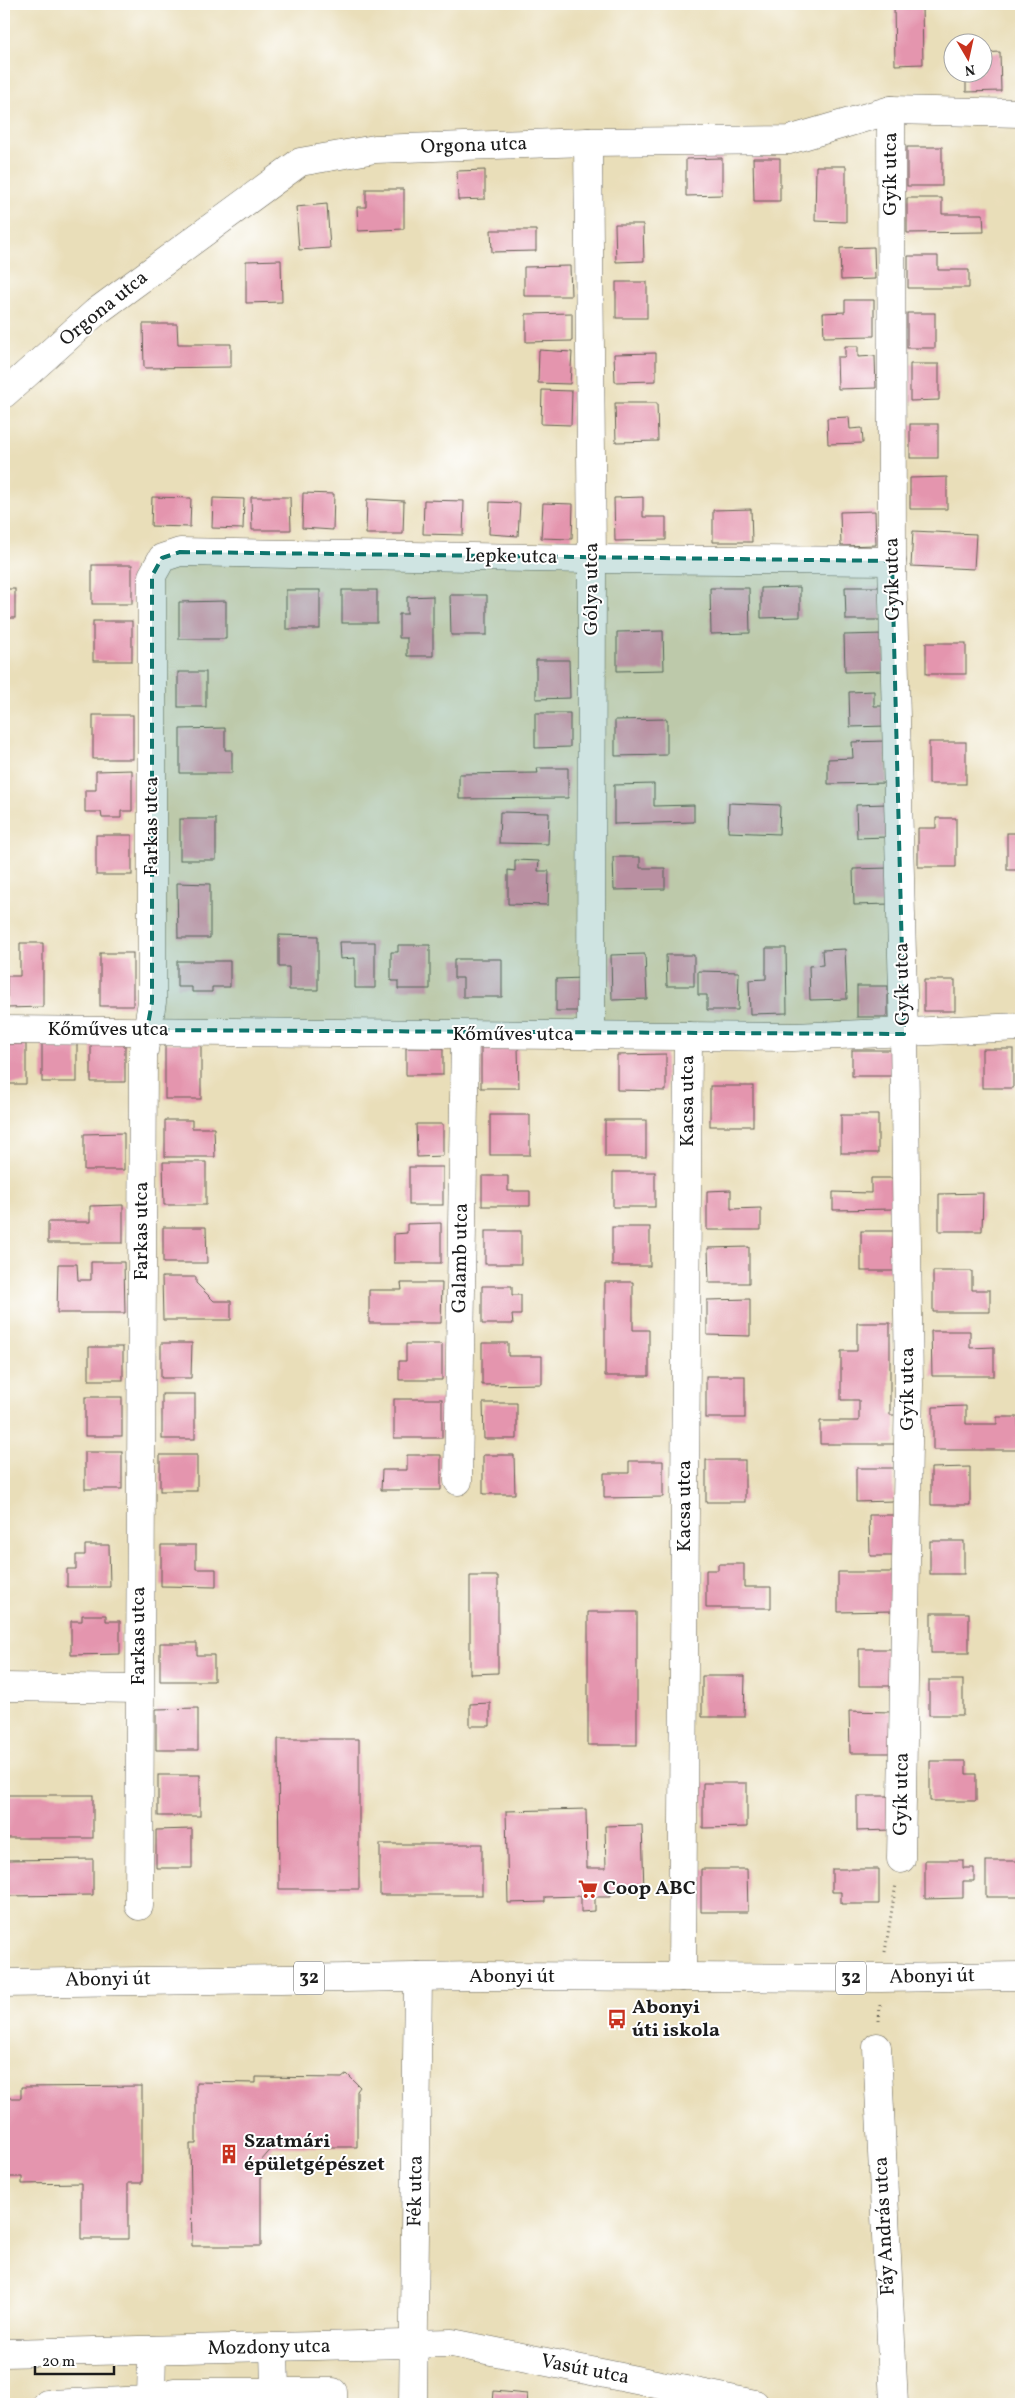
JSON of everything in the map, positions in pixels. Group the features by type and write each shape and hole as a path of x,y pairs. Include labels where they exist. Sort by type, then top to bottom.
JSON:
{"street":[{"name":"Orgona utca","path":"4,394 96,312 300,162 375,149 588,142 789,140 891,110 1021,114"},
{"name":"Gyík utca","path":"891,110 892,561 904,1034 909,1384 900,1859"},
{"name":"Gólya utca","path":"588,142 592,559 591,1036"},
{"name":"Lepke utca","path":"162,558 180,552 592,559 892,561"},
{"name":"Farkas utca","path":"139,1906 138,1689 143,1056 152,1002 152,576 162,558"},
{"name":"Kőműves utca","path":"4,1030 688,1036 904,1034 1021,1027"},
{"name":"Galamb utca","path":"458,1481 465,1035"},
{"name":"Kacsa utca","path":"682,1977 688,1036"},
{"path":"4,1687 138,1689"},
{"name":"Abonyi út","path":"4,1983 418,1977 1021,1976"},
{"name":"Fék utca","path":"413,2404 418,1977"},
{"name":"Fáy András utca","path":"877,2047 894,2404"},
{"name":"Vasút utca","path":"414,2344 452,2343 755,2404"},
{"name":"Mozdony utca","path":"4,2353 414,2344"},
{"path":"274,2348 274,2392"},
{"path":"151,2402 152,2350"},
{"path":"47,2404 151,2402 174,2392 333,2392 333,2404"}],"highlighted area":[{"path":"180,552 892,561 904,1034 147,1030 152,1002 152,576 162,558"}],"building":[{"path":"894,4 922,4 923,64 895,65"},
{"path":"992,52 1000,52 1001,91 966,92 966,82 992,82"},
{"path":"907,147 942,147 942,186 907,186"},
{"path":"722,158 722,195 686,196 686,159"},
{"path":"753,158 780,158 780,201 754,201"},
{"path":"816,166 846,166 846,222 815,221"},
{"path":"485,170 485,199 458,200 457,171"},
{"path":"366,189 404,189 404,229 358,231 357,207 366,207"},
{"path":"907,198 942,198 942,214 983,214 984,232 907,233"},
{"path":"327,204 330,248 299,250 296,207"},
{"path":"615,224 643,224 644,261 616,262"},
{"path":"491,230 536,230 536,251 492,252"},
{"path":"874,247 875,279 841,280 840,248"},
{"path":"908,256 938,256 938,270 969,270 969,288 908,288"},
{"path":"281,260 282,302 246,303 246,261"},
{"path":"570,266 571,296 524,296 524,267"},
{"path":"616,282 647,282 647,318 616,318"},
{"path":"845,300 874,300 874,336 824,337 823,313 845,312"},
{"path":"572,313 572,341 526,342 526,314"},
{"path":"907,313 935,313 935,348 907,348"},
{"path":"143,324 177,324 178,344 231,344 231,367 144,368"},
{"path":"845,346 858,346 858,357 875,356 876,388 838,389 837,357 845,357"},
{"path":"539,350 572,352 570,384 538,383"},
{"path":"656,353 656,381 615,382 614,354"},
{"path":"910,364 939,364 939,400 910,401"},
{"path":"542,390 572,391 571,425 541,424"},
{"path":"615,403 657,403 658,441 616,442"},
{"path":"849,417 850,429 862,428 863,443 828,444 827,418"},
{"path":"910,424 938,424 938,458 910,458"},
{"path":"947,477 947,509 910,509 910,478"},
{"path":"303,493 334,494 333,530 302,528"},
{"path":"152,497 191,498 190,527 151,526"},
{"path":"251,497 290,497 291,530 252,530"},
{"path":"643,497 643,517 666,517 666,540 615,541 614,498"},
{"path":"213,498 244,499 243,529 212,528"},
{"path":"367,499 404,501 403,534 366,534"},
{"path":"424,500 464,501 463,535 423,534"},
{"path":"490,502 520,503 518,536 489,534"},
{"path":"543,503 573,504 572,539 541,538"},
{"path":"751,509 752,542 713,542 713,510"},
{"path":"875,511 876,545 841,546 840,512"},
{"path":"913,531 976,534 974,569 911,566"},
{"path":"92,565 132,565 132,604 92,604"},
{"path":"800,587 800,617 761,618 761,588"},
{"path":"845,587 881,587 881,620 846,620"},
{"path":"710,588 749,588 750,633 711,634"},
{"path":"4,589 15,589 15,618 4,618"},
{"path":"286,590 320,590 320,629 286,629"},
{"path":"342,590 377,590 377,623 342,623"},
{"path":"450,595 487,595 487,635 451,635"},
{"path":"433,596 433,656 407,656 407,638 399,638 399,614 407,614 407,597"},
{"path":"226,601 226,639 179,639 179,602"},
{"path":"93,621 132,621 132,661 93,661"},
{"path":"663,631 664,670 617,671 617,632"},
{"path":"884,634 885,671 845,672 844,635"},
{"path":"926,643 966,643 966,674 926,674"},
{"path":"536,660 569,660 570,698 536,699"},
{"path":"178,672 206,672 206,707 178,707"},
{"path":"874,691 874,706 885,706 886,726 850,727 849,692"},
{"path":"535,713 570,713 570,747 535,748"},
{"path":"93,715 133,715 133,759 93,759"},
{"path":"667,719 667,755 615,756 615,720"},
{"path":"225,728 225,750 232,750 232,773 180,773 180,729"},
{"path":"885,741 887,783 828,784 828,759 853,758 852,742"},
{"path":"929,742 966,742 966,784 929,784"},
{"path":"537,768 568,768 568,798 459,799 459,774 538,773"},
{"path":"132,770 132,811 121,811 121,818 102,818 101,812 85,812 85,790 96,790 96,771"},
{"path":"654,784 654,806 694,805 694,822 614,824 614,785"},
{"path":"729,803 780,805 779,834 728,832"},
{"path":"886,804 887,837 857,838 856,805"},
{"path":"500,812 549,813 548,844 499,843"},
{"path":"936,818 956,818 956,867 918,867 918,828 936,828"},
{"path":"180,819 216,819 216,860 180,860"},
{"path":"1007,833 1021,833 1021,870 1007,870"},
{"path":"96,835 132,835 132,875 96,875"},
{"path":"613,857 640,857 640,868 665,868 665,889 614,890"},
{"path":"515,860 539,861 538,871 549,871 548,905 508,904 508,870 515,871"},
{"path":"889,868 890,904 854,905 853,869"},
{"path":"177,883 210,884 210,938 178,938"},
{"path":"279,935 318,936 318,990 289,990 289,967 279,967"},
{"path":"339,942 375,942 375,988 355,988 355,958 340,959"},
{"path":"20,943 43,943 43,1007 7,1008 7,976 20,976"},
{"path":"398,945 430,945 430,989 398,989 398,981 391,981 391,952 398,952"},
{"path":"766,948 786,948 787,1013 750,1014 749,980 766,979"},
{"path":"845,949 847,999 810,1000 809,966 823,965 822,950"},
{"path":"100,953 133,953 133,1006 100,1006"},
{"path":"645,954 647,999 612,1000 611,955"},
{"path":"666,955 694,955 694,986 667,986"},
{"path":"454,959 502,959 502,997 463,997 463,978 454,978"},
{"path":"177,961 230,961 230,987 212,987 212,992 192,992 192,987 177,987"},
{"path":"698,971 739,972 738,1010 707,1010 707,995 698,995"},
{"path":"583,978 583,1011 556,1011 556,979"},
{"path":"924,980 955,980 955,1011 924,1011"},
{"path":"857,986 888,986 888,1017 857,1017"},
{"path":"42,1043 77,1043 77,1082 42,1082"},
{"path":"125,1043 125,1082 91,1082 91,1044"},
{"path":"165,1043 201,1043 201,1099 165,1099"},
{"path":"4,1044 26,1044 26,1084 7,1084 7,1078 4,1078"},
{"path":"481,1047 518,1047 519,1088 481,1088"},
{"path":"406,1048 443,1048 443,1075 406,1075"},
{"path":"982,1049 1013,1049 1013,1088 982,1088"},
{"path":"852,1050 892,1050 892,1076 852,1076"},
{"path":"666,1054 666,1091 617,1090 617,1055"},
{"path":"710,1086 753,1086 753,1126 710,1126"},
{"path":"490,1115 530,1115 530,1155 490,1155"},
{"path":"841,1115 878,1115 878,1153 841,1153"},
{"path":"165,1120 192,1120 192,1128 214,1128 215,1157 165,1157"},
{"path":"605,1120 646,1120 646,1157 605,1157"},
{"path":"416,1124 443,1124 443,1156 417,1157"},
{"path":"124,1133 124,1170 84,1170 84,1134"},
{"path":"163,1162 206,1162 206,1205 164,1205"},
{"path":"409,1167 443,1167 443,1205 409,1205"},
{"path":"613,1172 655,1172 655,1207 613,1207"},
{"path":"482,1176 508,1176 508,1191 530,1191 530,1206 482,1206"},
{"path":"871,1178 894,1178 894,1209 833,1210 833,1192 871,1193"},
{"path":"731,1190 731,1209 761,1208 761,1230 707,1230 707,1191"},
{"path":"983,1193 982,1231 939,1231 939,1194"},
{"path":"123,1205 123,1243 48,1243 48,1222 90,1222 90,1206"},
{"path":"441,1223 441,1263 394,1263 394,1234 407,1233 407,1224"},
{"path":"163,1227 206,1227 207,1263 163,1263"},
{"path":"612,1227 650,1227 650,1266 612,1266"},
{"path":"485,1231 521,1231 521,1264 485,1264"},
{"path":"861,1231 898,1231 898,1271 861,1271"},
{"path":"749,1247 749,1283 709,1283 708,1248"},
{"path":"91,1262 124,1262 125,1313 57,1313 58,1264 77,1264 78,1280 91,1280"},
{"path":"933,1271 972,1271 972,1290 990,1290 990,1312 933,1312"},
{"path":"162,1277 196,1277 196,1283 214,1301 231,1301 231,1320 163,1320"},
{"path":"605,1282 633,1282 633,1330 649,1330 649,1376 605,1376"},
{"path":"401,1283 442,1283 441,1323 369,1323 369,1290 402,1290"},
{"path":"482,1286 512,1286 512,1295 521,1295 521,1315 512,1315 513,1324 482,1324"},
{"path":"750,1299 750,1336 707,1335 707,1300"},
{"path":"857,1323 890,1323 890,1415 895,1415 895,1444 820,1444 820,1421 859,1421 859,1400 841,1400 841,1351 857,1351"},
{"path":"931,1331 970,1331 970,1348 994,1347 994,1376 932,1376"},
{"path":"161,1343 192,1343 191,1378 161,1378"},
{"path":"482,1343 508,1343 508,1356 542,1356 542,1384 482,1385"},
{"path":"406,1344 442,1344 442,1380 399,1380 399,1361 406,1361"},
{"path":"89,1347 123,1347 123,1380 89,1380"},
{"path":"706,1376 745,1376 745,1418 706,1418"},
{"path":"162,1394 195,1394 195,1439 162,1439"},
{"path":"85,1397 122,1397 122,1436 85,1436"},
{"path":"394,1399 442,1399 442,1438 394,1438"},
{"path":"483,1403 517,1403 517,1439 484,1439"},
{"path":"966,1406 966,1424 997,1424 997,1417 1018,1417 1019,1450 933,1450 933,1407"},
{"path":"85,1452 122,1452 122,1489 85,1489"},
{"path":"160,1455 197,1455 197,1491 160,1491"},
{"path":"407,1455 441,1455 441,1490 381,1490 382,1470 407,1470"},
{"path":"483,1455 514,1455 515,1494 483,1494"},
{"path":"706,1460 745,1460 745,1502 706,1502"},
{"path":"629,1461 663,1461 663,1497 604,1498 604,1473 629,1473"},
{"path":"970,1467 970,1505 931,1505 931,1468"},
{"path":"856,1468 894,1468 894,1501 856,1502"},
{"path":"869,1515 894,1515 894,1556 870,1556"},
{"path":"930,1541 964,1541 964,1574 930,1574"},
{"path":"85,1545 109,1545 110,1587 67,1587 67,1569 76,1569 76,1555 85,1555"},
{"path":"161,1545 196,1545 196,1569 216,1569 216,1587 161,1586"},
{"path":"718,1564 744,1564 744,1587 771,1587 771,1608 706,1608 706,1570 718,1570"},
{"path":"838,1572 893,1572 893,1611 838,1612"},
{"path":"470,1576 498,1576 498,1673 470,1674"},
{"path":"588,1612 637,1612 637,1745 588,1745"},
{"path":"931,1613 969,1613 969,1653 931,1653"},
{"path":"82,1615 106,1615 106,1621 120,1621 120,1654 71,1655 71,1621 82,1621"},
{"path":"160,1643 197,1643 197,1655 214,1655 214,1681 160,1681"},
{"path":"859,1649 891,1649 892,1686 859,1686"},
{"path":"702,1676 745,1676 744,1717 702,1717"},
{"path":"929,1680 963,1680 963,1715 929,1715"},
{"path":"490,1703 490,1726 470,1726 470,1704"},
{"path":"198,1708 198,1750 156,1750 156,1709"},
{"path":"849,1711 891,1712 891,1753 850,1753"},
{"path":"278,1739 359,1739 359,1889 279,1889"},
{"path":"930,1761 966,1761 966,1774 976,1774 976,1801 930,1801"},
{"path":"158,1775 200,1775 200,1816 158,1816"},
{"path":"703,1783 747,1783 747,1827 703,1828"},
{"path":"4,1795 93,1795 93,1838 4,1838"},
{"path":"857,1796 891,1796 891,1830 857,1831"},
{"path":"586,1809 587,1868 606,1868 605,1826 642,1825 644,1891 610,1892 611,1897 595,1897 595,1911 581,1912 581,1896 545,1897 545,1902 508,1903 506,1811"},
{"path":"192,1829 192,1868 156,1868 156,1830"},
{"path":"380,1844 482,1844 482,1895 380,1895"},
{"path":"93,1859 93,1895 4,1896 4,1860"},
{"path":"925,1860 963,1860 963,1868 974,1868 974,1881 963,1881 963,1898 925,1899"},
{"path":"986,1861 1021,1861 1021,1897 986,1897"},
{"path":"701,1869 747,1869 748,1912 701,1912"},
{"path":"832,1869 879,1869 879,1904 841,1904 841,1892 832,1892"},
{"name":"Szatmári épületgépészet","path":"347,2074 360,2087 357,2091 357,2147 273,2147 261,2161 261,2246 192,2246 190,2144 196,2144 196,2082 256,2083 256,2077 342,2078"},
{"path":"142,2086 142,2183 128,2183 128,2239 81,2239 81,2183 22,2184 22,2177 4,2177 4,2098 21,2098 21,2087"},
{"path":"494,2391 527,2394 526,2404 493,2404"}],"place":[{"name":"Coop ABC","path":"588,1889"},
{"name":"Abonyi úti iskola","path":"617,2019"},
{"name":"Szatmári épületgépészet","path":"229,2154"}]}
